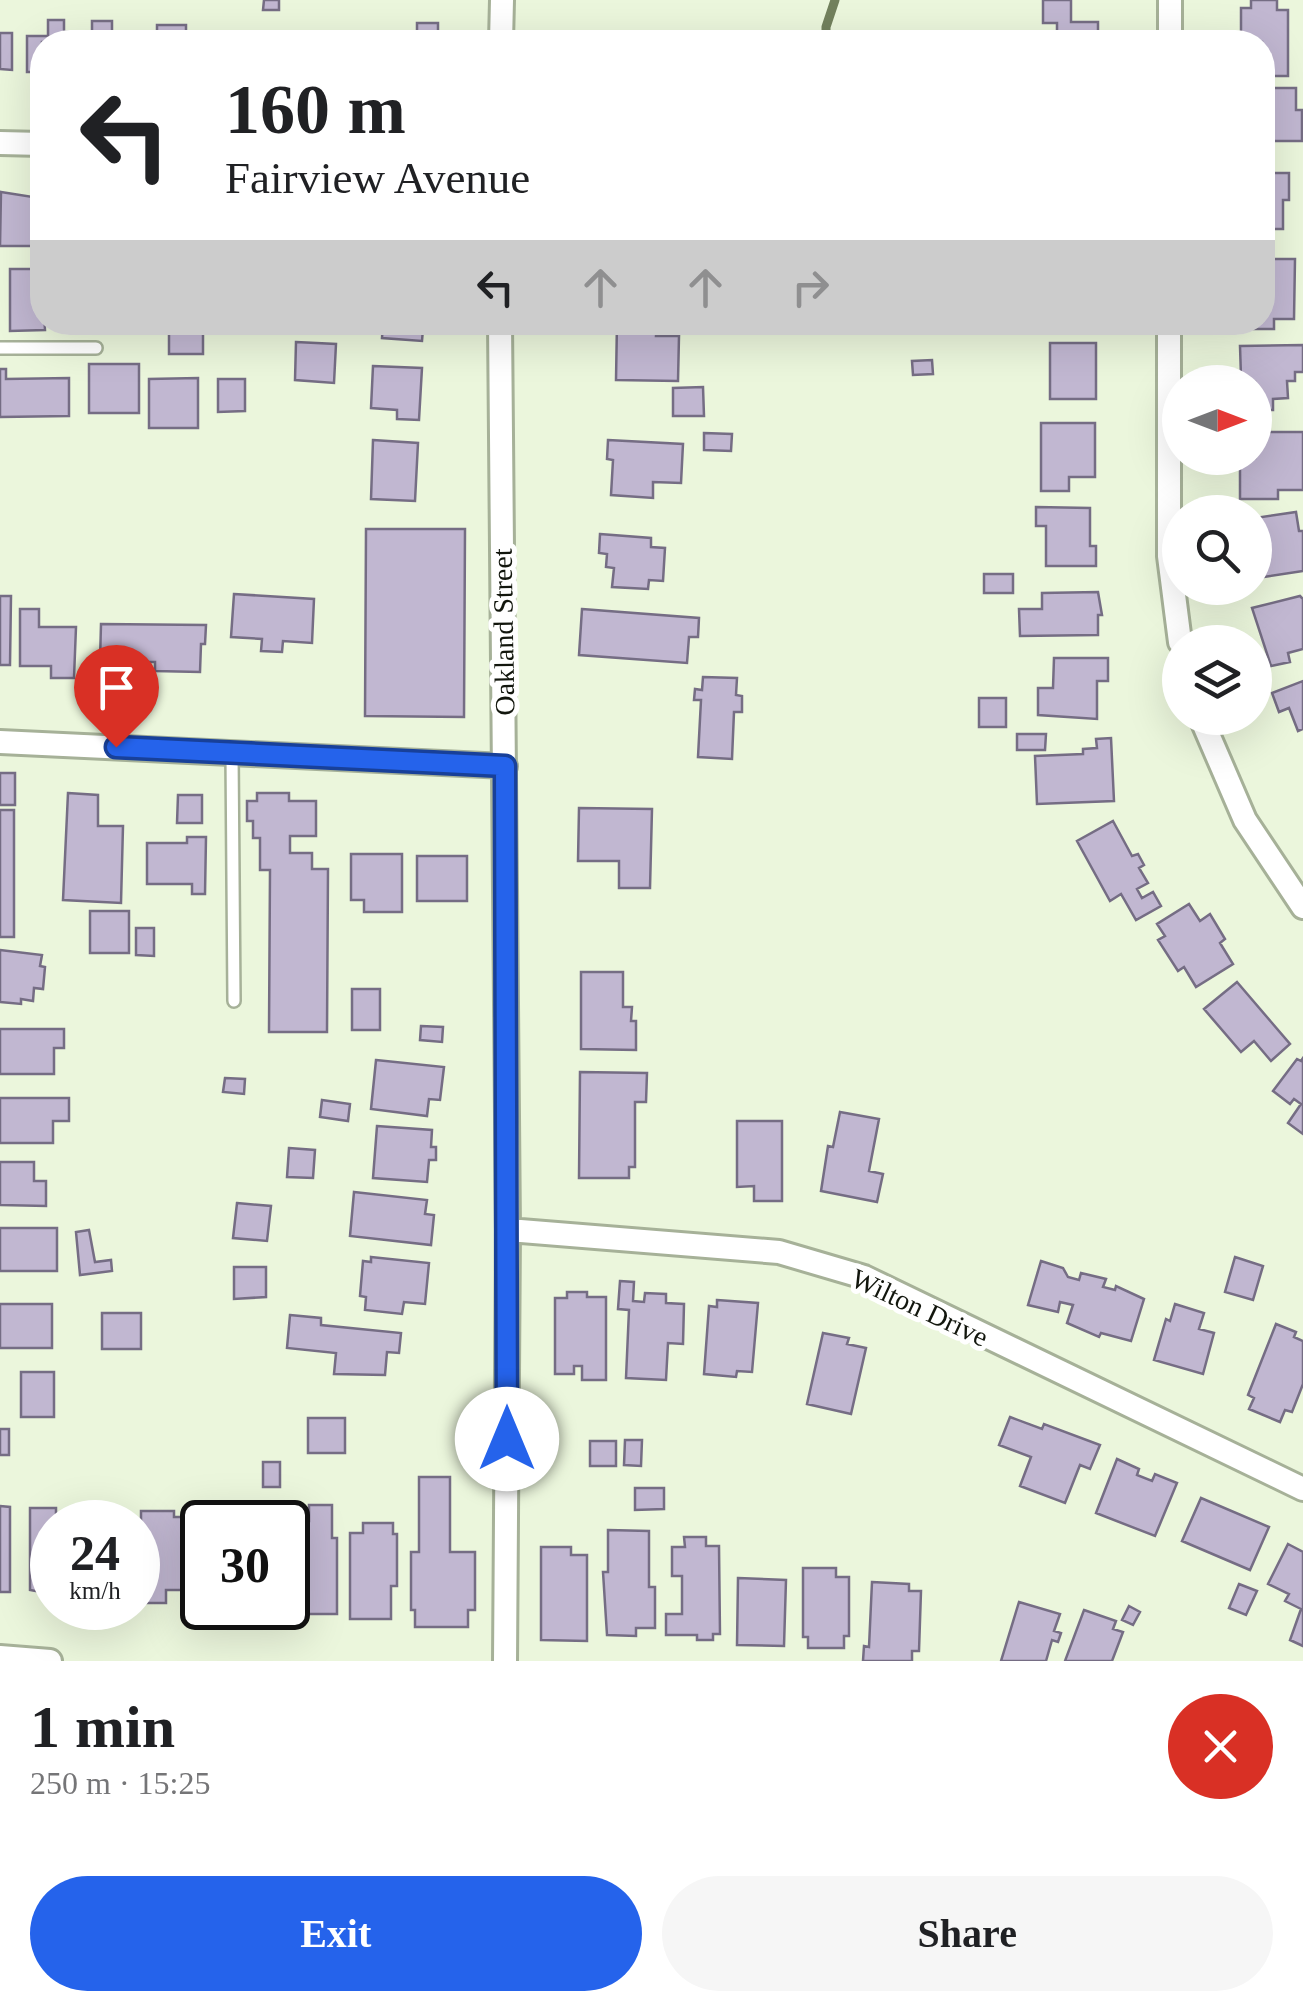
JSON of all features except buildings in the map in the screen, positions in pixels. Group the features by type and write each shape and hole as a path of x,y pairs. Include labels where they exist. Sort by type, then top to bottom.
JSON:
{"street":[{"path":"501,30 502,0"},
{"path":"1170,0 1170,30"},
{"path":"0,143 30,144"},
{"name":"Oakland Street","path":"500,335 508,1230 505,1661"},
{"path":"1169,335 1168,556 1178,625"},
{"path":"1208,735 1245,820 1303,907"},
{"path":"0,742 505,766"},
{"name":"Wilton Drive","path":"508,1230 779,1252 864,1277 1303,1489"},
{"path":"0,1657 50,1661"}],"lane":[{"path":"0,348 96,348"},
{"path":"232,753 234,1000"}],"waterway":[{"path":"826,30 835,0"}],"route":[{"path":"116,747 505,766 507,1439"}]}
